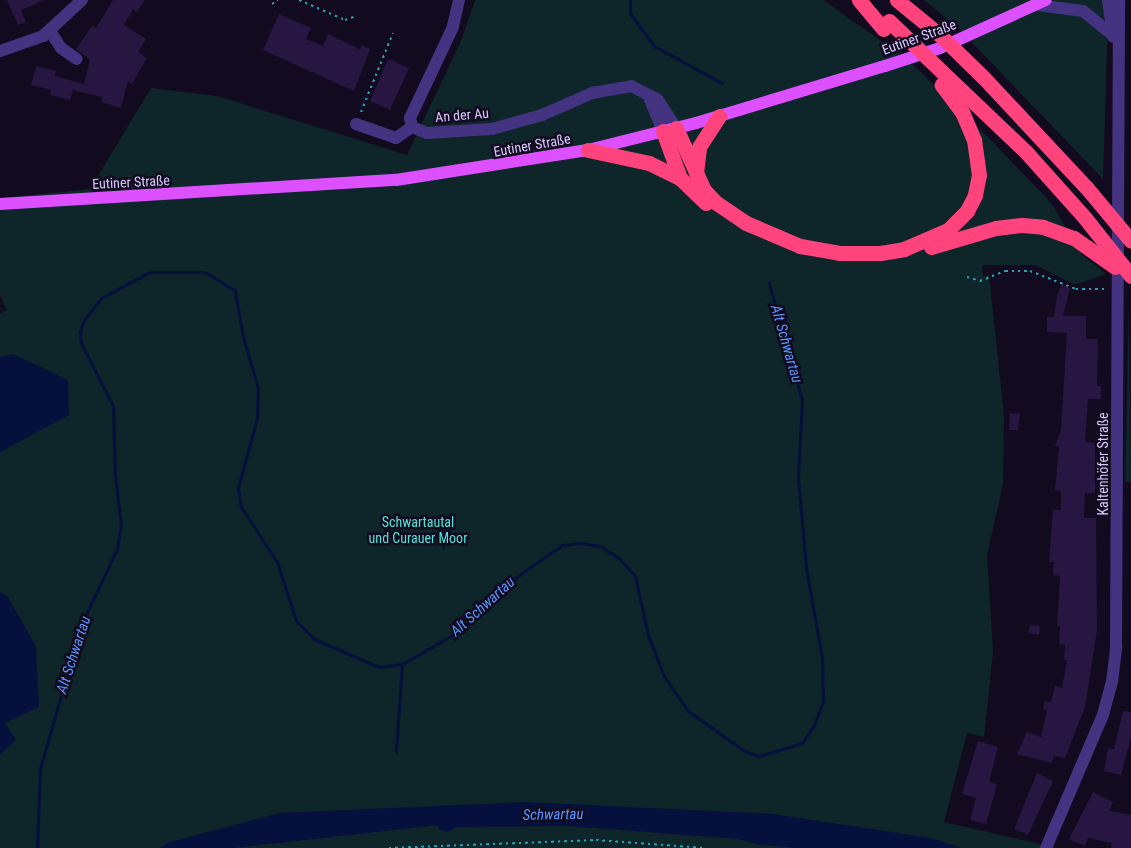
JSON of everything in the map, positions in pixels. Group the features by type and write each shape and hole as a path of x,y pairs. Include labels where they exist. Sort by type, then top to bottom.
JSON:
{"highway":[{"path":"588,150 649,163 688,178 715,202 746,223 800,246 840,253 880,253 932,239 948,230 967,211 975,195 979,175 974,140 962,112 942,85 861,0"},
{"path":"897,0 942,37 983,77 1086,187 1131,241"},
{"path":"886,25 962,91 1026,152 1085,218 1131,276"},
{"path":"688,178 699,147 719,116"},
{"path":"669,130 688,178 711,207 744,230 794,251 834,259 870,260 899,256 996,228 1022,225 1043,228 1074,238 1103,256 1124,285"}],"main road":[{"name":"Eutiner Straße","path":"0,204 396,180 588,150 719,116 940,48 1042,2"}],"street":[{"path":"0,51 12,49 50,31 82,0"},
{"name":"An der Au","path":"459,0 453,27 410,118 412,127 427,133 492,129 542,115 600,91 631,86 645,91 669,130"},
{"name":"Kaltenhöfer Straße","path":"1108,0 1120,66"},
{"name":"Kaltenhöfer Straße","path":"1046,848 1084,763 1112,682 1116,647 1124,285 1119,0"},
{"path":"1042,2 1082,11 1113,35"},
{"path":"50,31 61,48 77,59"},
{"path":"356,124 396,138 412,127"}],"path":[{"path":"272,4 278,0"},
{"path":"299,0 345,20 356,16"},
{"path":"356,124 393,33"},
{"path":"967,277 980,281 1005,271 1030,271 1076,289 1124,285"},
{"path":"390,848 596,840 705,848"}],"green space":[{"name":"Schwartautal und Curauer Moor","path":"475,0 823,0 909,61 989,138 1052,204 1082,255 1106,274 1075,285 1036,265 982,265 983,276 989,275 1004,416 1003,484 987,555 993,652 984,737 967,733 944,822 1058,848 0,848 0,313 7,310 0,295 0,198 90,189 151,88 217,96 407,155 461,41"},
{"path":"924,0 1103,0 1108,21 1103,179 959,29"},
{"path":"1129,305 1131,482 1125,482"}],"water":[{"path":"13,354 68,380 69,415 0,452 0,357"},
{"path":"0,592 8,597 36,646 39,707 5,723 16,740 0,755"},
{"name":"Schwartau","path":"525,802 773,814 931,838 961,848 797,848 761,845 738,839 568,826 456,827 447,832 439,829 438,825 233,848 159,848 170,842 280,813"}],"building":[{"path":"7,0 45,0 21,10 26,22 18,25"},
{"path":"113,0 145,0 137,12 133,9 124,25 146,39 138,52 147,58 132,84 128,81 121,108 101,102 102,97 73,90 70,100 50,95 51,90 31,85 36,66 56,71 55,76 84,84 90,60 76,49 92,26 96,28"},
{"path":"279,14 311,28 306,39 323,46 328,34 360,49 362,45 370,49 354,91 263,50"},
{"path":"388,59 409,68 390,110 370,101"},
{"path":"1062,284 1070,288 1063,316 1086,316 1086,339 1098,339 1097,386 1101,386 1101,399 1088,399 1085,442 1095,443 1095,493 1085,493 1084,518 1096,518 1097,630 1085,707 1065,758 1054,756 1052,763 1017,754 1027,732 1041,737 1047,710 1043,709 1045,701 1051,702 1055,686 1062,688 1067,660 1064,660 1065,645 1059,644 1060,626 1057,626 1060,576 1053,575 1054,562 1049,562 1053,510 1061,510 1061,491 1055,490 1059,447 1055,446 1061,430 1067,333 1047,332 1047,317 1054,317 1057,295"},
{"path":"1010,413 1020,414 1018,430 1009,430"},
{"path":"1030,625 1040,626 1039,635 1028,633"},
{"path":"1123,711 1131,712 1131,737 1121,775 1104,771 1108,748 1114,749"},
{"path":"978,741 998,747 989,782 997,784 986,824 970,820 976,798 962,794"},
{"path":"1037,773 1053,781 1028,835 1014,829"},
{"path":"1093,792 1113,802 1109,811 1131,815 1131,848 1111,848 1112,843 1088,838 1085,846 1069,839"}],"waterway":[{"name":"Alt Schwartau","path":"630,0 630,13 654,46 722,83"},
{"name":"Alt Schwartau","path":"37,848 40,769 81,625 117,549 121,525 115,476 113,406 81,343 80,331 84,320 101,298 150,272 205,272 235,291 243,337 258,388 257,418 238,488 241,507 277,562 296,621 314,639 379,667 402,664 451,636 519,575 562,545 581,543 600,546 620,559 635,576 648,635 664,676 688,711 743,750 759,756 802,743 814,725 823,701 822,658 806,567 798,477 802,400 769,283"},
{"path":"396,752 402,664"}]}
